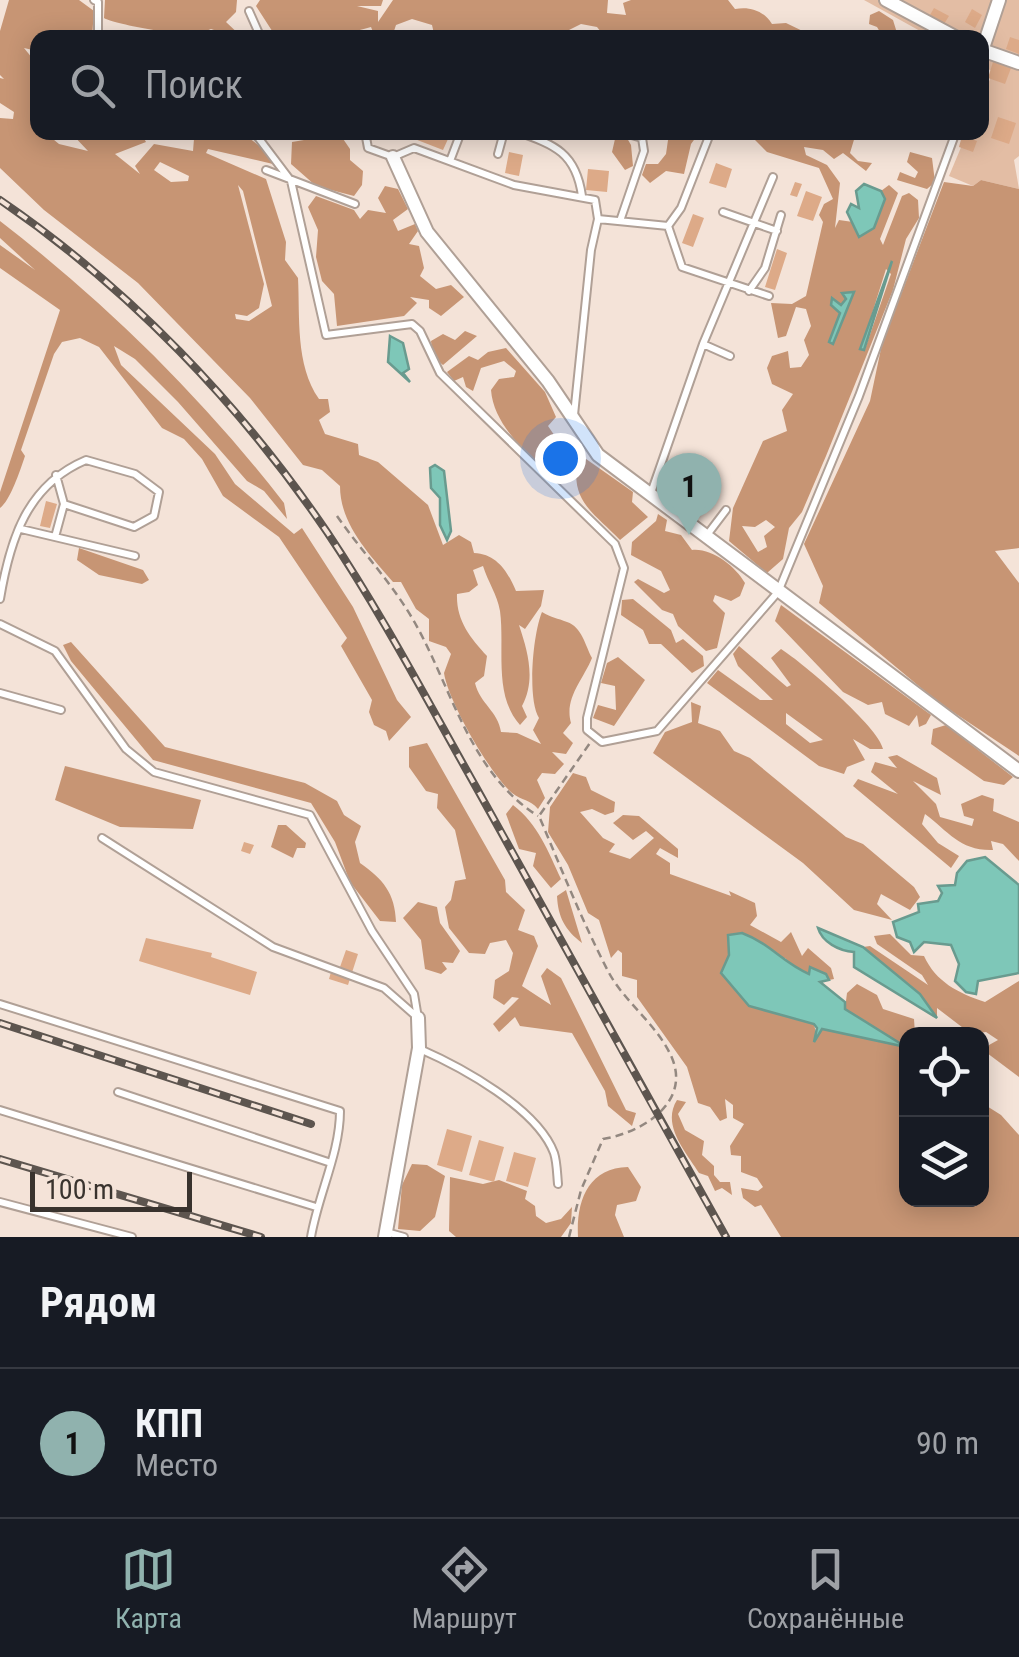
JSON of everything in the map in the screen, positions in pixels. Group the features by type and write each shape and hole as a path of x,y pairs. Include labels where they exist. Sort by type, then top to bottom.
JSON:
{"street":[{"path":"886,0 942,30"},
{"path":"989,30 999,0"},
{"path":"989,53 1019,63"},
{"path":"393,157 427,232 548,381 598,455 1019,771"},
{"path":"386,1234 419,1048 418,1018"}],"lane":[{"path":"94,0 98,2 98,30"},
{"path":"249,11 257,30"},
{"path":"260,140 290,180 326,335 412,324 420,331 440,373 615,544 624,568 587,718 588,730 594,738 619,741 657,731 778,592 860,396 953,140"},
{"path":"366,140 368,148 393,157 414,148 514,185 595,200 598,219 590,250 574,422"},
{"path":"450,162 458,140"},
{"path":"498,154 502,140"},
{"path":"540,140 557,146 579,176 582,196"},
{"path":"620,221 644,152 642,140"},
{"path":"668,226 681,208 708,140"},
{"path":"266,170 356,204"},
{"path":"650,494 703,344 773,176"},
{"path":"723,212 777,231"},
{"path":"749,290 765,268 781,215"},
{"path":"598,219 668,226"},
{"path":"668,226 682,267 769,296"},
{"path":"703,344 730,356"},
{"path":"0,599 28,504 56,476 86,460 135,474 159,492 154,516 134,527 64,504"},
{"path":"55,537 64,504 56,476"},
{"path":"706,536 726,510"},
{"path":"21,528 135,556"},
{"path":"0,624 54,651 126,748 154,772 310,815 372,931 414,994 418,1018"},
{"path":"0,693 61,710"},
{"path":"102,838 272,947 384,988 418,1018"},
{"path":"0,1004 340,1111 340,1133 328,1162 311,1237"},
{"path":"419,1048 484,1082 537,1126 554,1153 558,1184"},
{"path":"118,1092 328,1162"},
{"path":"0,1110 316,1207"},
{"path":"0,1202 132,1237"},
{"path":"386,1234 404,1237"}],"path":[{"path":"337,516 417,626 455,714 511,799 539,816 610,976 673,1060 674,1083 664,1111 640,1128 603,1139 581,1190 570,1237"},
{"path":"539,816 594,738"}],"shaded area":[{"path":"9,0 79,0 94,11 93,30 30,30 30,49 24,48 30,55 30,140 54,140 88,151 78,140 145,140 115,154 140,174 135,166 154,144 193,151 194,140 252,140 273,164 208,149 206,153 266,179 286,242 285,260 298,278 300,340 306,371 319,399 328,399 330,412 319,420 325,434 358,444 359,455 378,462 428,505 443,545 459,535 471,542 474,553 501,565 516,591 544,590 541,606 525,629 519,625 530,676 522,706 527,717 520,725 506,700 500,611 483,566 473,570 478,585 457,594 465,628 487,656 484,676 475,683 501,732 517,733 541,744 533,730 539,718 532,682 542,612 576,628 592,658 572,697 571,723 563,733 573,743 566,754 552,752 564,764 555,774 542,773 537,780 545,798 538,809 512,793 482,754 447,685 444,673 451,654 446,647 429,641 429,619 416,609 401,582 393,582 375,561 350,526 340,486 322,470 303,465 250,398 138,283 44,210 0,168 0,118 13,119 14,112 0,103 0,78 4,79 0,75 0,31","holes":["160,162 189,176 188,181 171,182 154,170","238,185 243,191 272,306 249,321 236,319 235,314 247,316 259,308 264,284"]},
{"path":"105,0 237,0 236,12 226,22 235,30 158,30 104,18"},
{"path":"260,0 383,0 381,6 357,6 378,11 378,22 393,0 608,0 607,13 626,15 623,3 631,0 728,0 735,9 756,10 772,24 786,23 800,30 599,30 581,24 569,30 433,30 432,25 412,19 396,25 394,30 271,30 256,6"},
{"path":"864,0 1019,0 1019,156 1014,160 1019,189 981,180 973,186 949,176 964,140 989,140 989,81 993,72 989,69 989,30 918,30"},
{"path":"879,11 893,20 896,30 879,30 869,24 870,15"},
{"path":"344,140 350,149 350,160 363,171 362,185 354,196 316,186 291,164 292,142"},
{"path":"615,140 628,140 633,166 625,170 612,152"},
{"path":"668,140 694,140 684,174 666,171 650,183 642,175 646,164 658,164 666,154"},
{"path":"755,140 854,140 850,153 858,161 872,163 866,171 843,153 834,159 823,150 804,147 806,155 827,165 840,183 835,228 839,220 853,222 885,199 881,191 889,185 898,193 880,239 883,245 902,196 909,193 918,200 919,218 906,239 893,290 826,456 802,512 789,528 783,559 767,573 729,541 733,508 763,441 787,431 782,410 793,394 772,384 767,368 772,356 788,351 790,368 801,367 809,355 804,340 811,326 806,309 796,307 786,336 778,338 771,303 792,304 806,296 823,222 819,215 824,204 833,199 819,168 767,152","holes":["886,269 891,274 865,349 861,349","766,520 775,527 764,536 767,547 758,552 742,526 755,527"]},
{"path":"910,152 932,158 935,182 927,189 897,180 900,172 915,178 918,172 907,162"},
{"path":"981,180 1019,189 1019,548 995,551 1019,583 1019,756 938,702 819,603 823,586 804,544 870,401 882,344 944,182 973,186"},
{"path":"385,186 398,189 408,209 393,220 398,231 415,224 418,231 409,244 419,246 424,268 420,276 436,289 451,285 464,297 441,316 429,308 429,300 410,297 417,303 404,316 337,326 334,294 322,281 316,257 318,230 308,207 316,196 354,210 360,219 368,210 386,213 378,198"},
{"path":"0,221 151,353 220,425 284,503 287,519 135,359 114,346 121,365 215,454 235,484 294,534 302,528 353,607 397,700 411,717 389,741 386,731 374,725 369,712 372,700 341,646 347,638 279,537 223,496 202,459 184,439 162,428 99,347 80,338 62,342 54,354 21,450 25,456 0,508 0,492 60,310 0,268 0,245 35,270 0,238"},
{"path":"465,331 477,336 443,365 433,357 431,341 443,334 455,340"},
{"path":"506,348 545,392 556,417 548,426 563,448 561,485 517,442 499,418 491,390 499,379 514,377 516,371 504,361 481,368 473,391 466,387 463,377 454,381 447,372 469,356 478,360 488,352"},
{"path":"579,454 633,492 632,502 648,517 620,540 591,512 579,494"},
{"path":"658,514 667,520 665,531 681,535 692,550 722,559 745,583 740,596 731,601 715,595 713,601 725,613 717,648 706,651 678,626 673,614 662,610 634,582 638,579 664,593 670,590 661,571 631,555 632,542 656,521"},
{"path":"79,548 143,570 149,580 142,584 99,575 77,560"},
{"path":"633,599 671,630 676,643 683,639 703,656 704,666 692,673 661,644 649,644 643,630 621,615 622,600"},
{"path":"781,605 931,715 926,724 919,727 917,715 909,726 885,714 882,702 868,705 843,692 775,621"},
{"path":"71,642 165,747 305,783 337,801 344,815 361,826 355,842 360,863 386,888 396,922 380,921 350,882 335,842 311,803 153,760 71,661 63,645"},
{"path":"739,646 787,687 791,685 771,658 781,649 855,711 883,749 870,749 853,739 865,760 847,767 844,774 819,766 707,683 718,670 760,700 773,700 738,666 733,654","holes":["786,713 823,740 810,743 786,724"]},
{"path":"618,657 645,680 614,726 593,718 598,705 616,710 615,686 601,683 607,663"},
{"path":"691,702 701,706 698,723 720,731 734,751 750,758 914,887 920,897 910,910 881,894 877,904 892,920 854,910 803,863 653,753 665,732 692,722"},
{"path":"946,725 1013,777 1004,785 984,781 931,744 933,729"},
{"path":"427,743 505,880 506,892 525,910 518,930 534,936 538,946 522,986 551,1005 541,976 547,968 561,978 626,1110 636,1113 632,1126 608,1106 605,1091 572,1033 520,1026 515,1017 499,1032 493,1024 519,998 512,997 504,1005 493,998 495,980 509,971 513,953 506,940 490,943 485,954 469,953 449,928 445,907 451,900 455,881 466,879 455,830 437,808 438,794 426,791 409,767 409,747"},
{"path":"897,755 937,778 941,795 913,781 936,804 940,817 972,826 974,819 964,816 961,804 982,795 994,799 993,811 1019,822 1019,861 1003,844 991,841 993,850 963,844 925,814 922,824 938,843 959,856 951,868 853,786 858,779 898,794 871,772 875,762 897,768 888,757"},
{"path":"65,766 201,800 193,829 120,827 55,800"},
{"path":"573,773 586,777 591,790 615,802 614,812 605,815 592,809 580,812 603,838 615,844 609,852 630,859 654,838 646,831 633,840 613,823 623,815 639,816 678,849 678,858 660,848 656,854 670,863 670,874 755,903 757,916 750,925 781,942 791,932 802,956 808,948 831,968 834,979 829,980 826,974 798,969 785,958 729,955 721,973 749,1006 814,1024 817,1038 821,1029 899,1045 899,1207 989,1207 989,1107 1001,1115 1019,1135 1019,1237 781,1237 761,1205 755,1207 743,1198 741,1188 758,1191 763,1187 757,1178 741,1172 741,1156 731,1155 730,1146 744,1124 733,1118 733,1105 725,1099 727,1118 720,1121 710,1107 698,1103 687,1067 637,997 637,980 622,976 622,953 618,950 611,958 599,920 588,913 568,865 548,832 550,807"},
{"path":"513,805 536,829 547,848 561,879 551,888 533,866 536,853 519,849 506,814"},
{"path":"278,825 286,825 306,843 305,848 297,848 293,858 271,847"},
{"path":"566,890 582,943 567,928 559,910 557,896"},
{"path":"418,902 437,907 440,923 460,951 453,963 442,962 447,969 441,974 425,969 421,940 403,918"},
{"path":"890,934 911,955 924,956 949,985 975,999 985,1002 1019,981 1019,1077 989,1054 989,1045 998,1040 989,1034 989,1027 962,1027 937,1008 937,1018 920,994 863,947 870,946 928,985 922,975 877,944 874,936"},
{"path":"857,984 877,995 883,1009 914,1019 915,1027 899,1027 899,1043 845,1009 847,993"},
{"path":"677,1100 686,1102 678,1114 685,1130 704,1141 702,1155 714,1166 714,1175 720,1182 730,1182 732,1195 722,1188 715,1191 708,1176 699,1173 682,1147 672,1119"},
{"path":"412,1164 427,1165 445,1176 435,1217 420,1231 398,1229 402,1185"},
{"path":"628,1167 641,1187 636,1201 617,1205 615,1215 624,1237 578,1237 579,1211 587,1189 603,1173"},
{"path":"450,1177 483,1184 499,1180 527,1191 525,1199 546,1223 561,1219 572,1207 571,1223 561,1237 456,1237 449,1231"}],"water":[{"path":"864,184 881,191 885,199 874,228 859,237 847,212 851,204 859,208 856,191"},
{"path":"892,261 864,350 860,349"},
{"path":"854,292 833,344 829,342 840,313 831,305 832,298 841,305 846,299 842,293"},
{"path":"390,336 403,343 409,369 403,373 410,382 388,362"},
{"path":"435,465 444,471 451,531 447,540 440,525 440,498 431,488 430,468"},
{"path":"985,857 1019,885 1019,973 978,981 976,994 966,992 955,981 959,964 951,945 924,942 914,952 910,942 897,937 893,922 919,912 918,904 938,901 942,893 938,886 955,885 957,873 967,861"},
{"path":"818,928 863,947 920,994 937,1018 854,967 854,952 832,945"},
{"path":"742,933 809,974 810,967 826,974 829,980 820,982 845,1002 845,1009 899,1046 822,1029 814,1042 814,1024 749,1006 721,973 729,955 728,935"}],"building":[{"path":"934,8 949,16 944,24 930,15"},
{"path":"972,9 982,15 975,28 965,22"},
{"path":"1010,37 1019,40 1019,54 1006,49"},
{"path":"993,62 1011,68 1005,84 989,78"},
{"path":"998,117 1016,123 1009,144 991,138"},
{"path":"417,140 448,140 443,150"},
{"path":"961,140 977,141 973,152 959,147"},
{"path":"509,152 523,155 519,176 505,173"},
{"path":"716,163 732,169 726,188 709,183"},
{"path":"588,169 609,171 607,192 586,190"},
{"path":"795,182 802,184 797,197 790,195"},
{"path":"806,191 822,197 813,221 797,216"},
{"path":"693,214 704,218 693,247 682,243"},
{"path":"777,249 787,253 775,290 765,287"},
{"path":"46,501 57,504 50,528 40,526"},
{"path":"244,842 254,845 250,854 241,851"},
{"path":"146,938 212,953 211,957 257,972 250,995 139,961"},
{"path":"346,950 358,954 348,985 329,979 333,965 340,967"},
{"path":"447,1129 472,1136 462,1172 437,1165"},
{"path":"479,1140 504,1147 494,1182 469,1175"},
{"path":"514,1152 536,1158 528,1187 506,1181"}],"railway":[{"path":"0,200 93,271 179,351 257,438 327,532 404,658 726,1237"},
{"path":"0,1023 311,1124"},
{"path":"0,1159 261,1237"}],"place":[{"name":"КПП","path":"689,535"}]}
